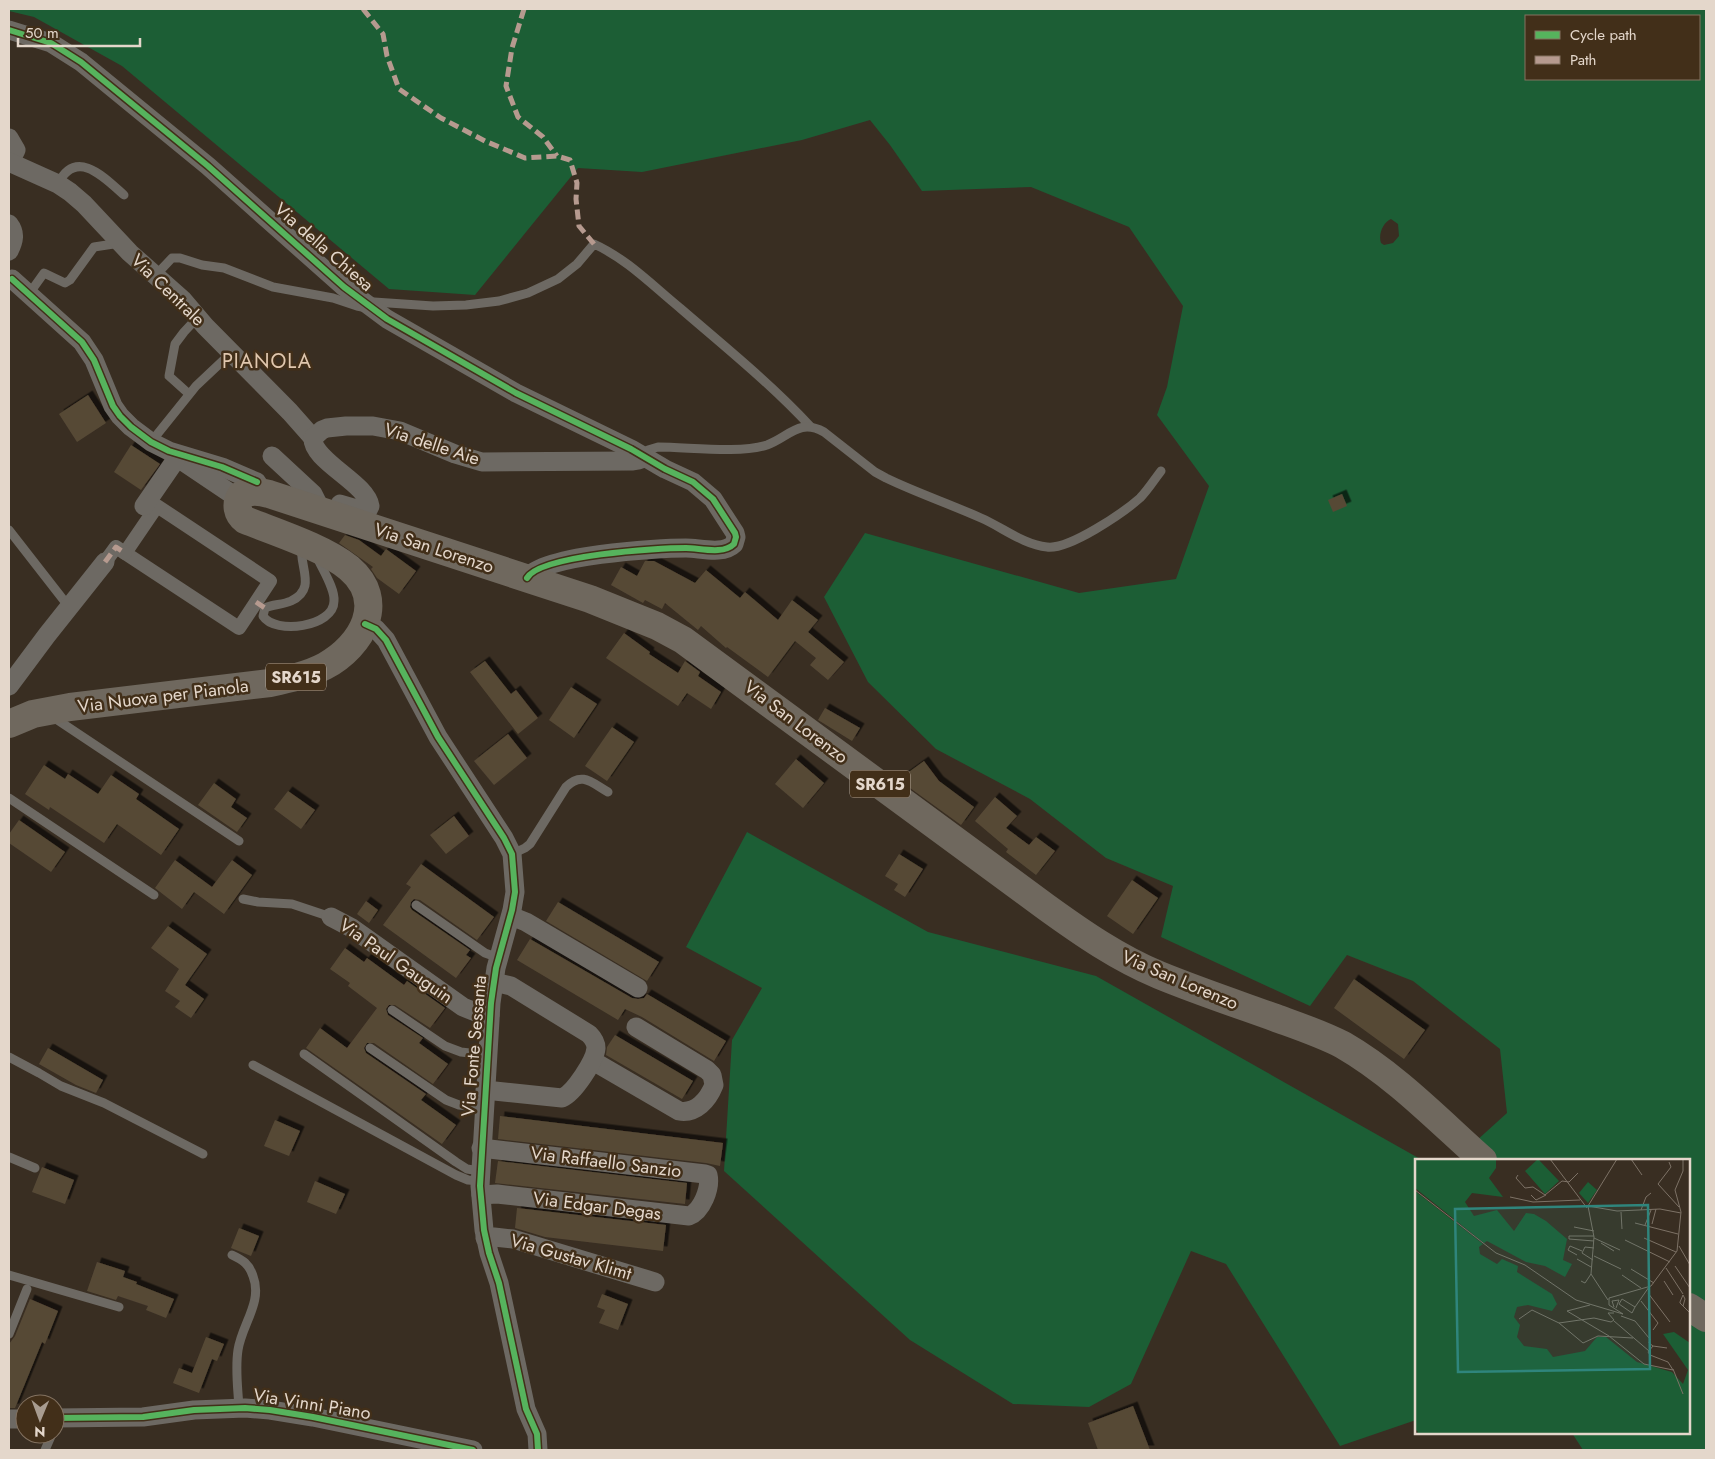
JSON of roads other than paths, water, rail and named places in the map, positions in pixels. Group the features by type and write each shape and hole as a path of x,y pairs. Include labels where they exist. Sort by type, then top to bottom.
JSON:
{"main road":[{"name":"Via San Lorenzo","path":"248,491 241,496 248,492 260,492 317,508 590,598 626,612 683,640 1038,901 1102,945 1129,961 1158,974 1341,1044 1410,1093 1482,1159"},
{"name":"Via Nuova per Pianola","path":"9,724 45,711 270,683 296,677 317,670 335,660 354,643 368,616 368,602 360,579 347,566 309,546 241,517 238,510 248,491"},
{"path":"1690,1307 1706,1318"}],"street":[{"name":"Via della Chiesa","path":"9,30 51,43 82,62 208,166 365,304 395,324 516,393 693,482 713,498 734,529 736,537 731,547 720,550 685,548 582,557 541,568 530,574 527,578"},
{"path":"9,138 16,150 9,161"},
{"name":"Via Centrale","path":"9,161 58,184 84,204 120,243 182,299 231,353 314,438"},
{"path":"9,224 13,230 14,237 9,251"},
{"path":"10,280 29,294 82,342 94,360 111,401 120,416 151,442 248,491"},
{"name":"Via delle Aie","path":"314,438 327,428 373,426 400,432 454,454 482,462 628,462 637,461 642,456"},
{"path":"272,456 312,494 317,508 328,501 364,511 368,510 370,504 368,500 359,489 320,453 313,443 314,438"},
{"path":"144,506 173,454"},
{"path":"10,680 116,548 239,628 261,605 270,581 157,506 125,553"},
{"name":"Via Fonte Sessanta","path":"365,624 376,629 386,640 438,737 504,838 512,854 515,892 511,916 494,982 490,1015 480,1182 485,1238 498,1283 526,1409 536,1430 540,1450"},
{"path":"511,916 526,922 638,988"},
{"name":"Via Paul Gauguin","path":"331,917 352,928 464,1007 478,1013 490,1015"},
{"path":"484,1099 562,1098 569,1094 592,1061 595,1055 596,1044 589,1034 511,986 494,982"},
{"path":"592,1061 679,1111 690,1112 700,1106 714,1086 712,1075 707,1070 636,1027"},
{"name":"Via Raffaello Sanzio","path":"481,1148 705,1174 708,1175 709,1179 705,1198"},
{"name":"Via Edgar Degas","path":"480,1182 497,1194 689,1216 696,1212 705,1198"},
{"name":"Via Gustav Klimt","path":"485,1238 513,1239 655,1282"},
{"name":"Via Vinni Piano","path":"65,1423 142,1417 194,1410 239,1408 270,1410 473,1450"}],"lane":[{"path":"58,184 72,168 83,166 102,176 124,195"},
{"path":"29,294 44,273 65,283 70,280 94,247 120,243"},
{"path":"155,276 172,258 180,258 202,265 224,268 273,287 333,298 362,307 365,304 384,302 434,306 466,305 528,293 558,279 576,264 594,244 607,250 634,270 785,398 810,426 824,432 875,472 980,517 1027,542 1047,547 1062,546 1101,526 1141,497 1160,471"},
{"path":"189,394 169,376 175,344 198,316"},
{"path":"151,442 189,394 231,353"},
{"path":"642,456 648,450 658,447 742,449 758,447 777,440 796,429 810,426"},
{"path":"9,530 69,608"},
{"path":"309,546 318,560 334,598 333,607 329,614 312,623 299,626 269,622 264,618 261,605 292,600 304,589 306,578 301,556 309,546"},
{"path":"45,711 239,841"},
{"path":"512,854 530,844 571,782 581,778 586,779 608,792"},
{"path":"9,798 154,895"},
{"path":"243,899 292,904 331,917"},
{"path":"416,905 485,953 499,958"},
{"path":"392,1010 445,1046 461,1052 487,1055"},
{"path":"370,1048 446,1100 459,1105 484,1099"},
{"path":"304,1054 466,1169 480,1182"},
{"path":"9,1058 60,1086 104,1103 202,1154"},
{"path":"253,1065 456,1176 480,1182"},
{"path":"9,1157 35,1168"},
{"path":"232,1255 245,1262 250,1268 256,1285 255,1302 238,1348 239,1408"},
{"path":"9,1275 119,1308"},
{"path":"9,1334 28,1289"}],"district":[{"name":"PIANOLA","path":"267,361"}]}
